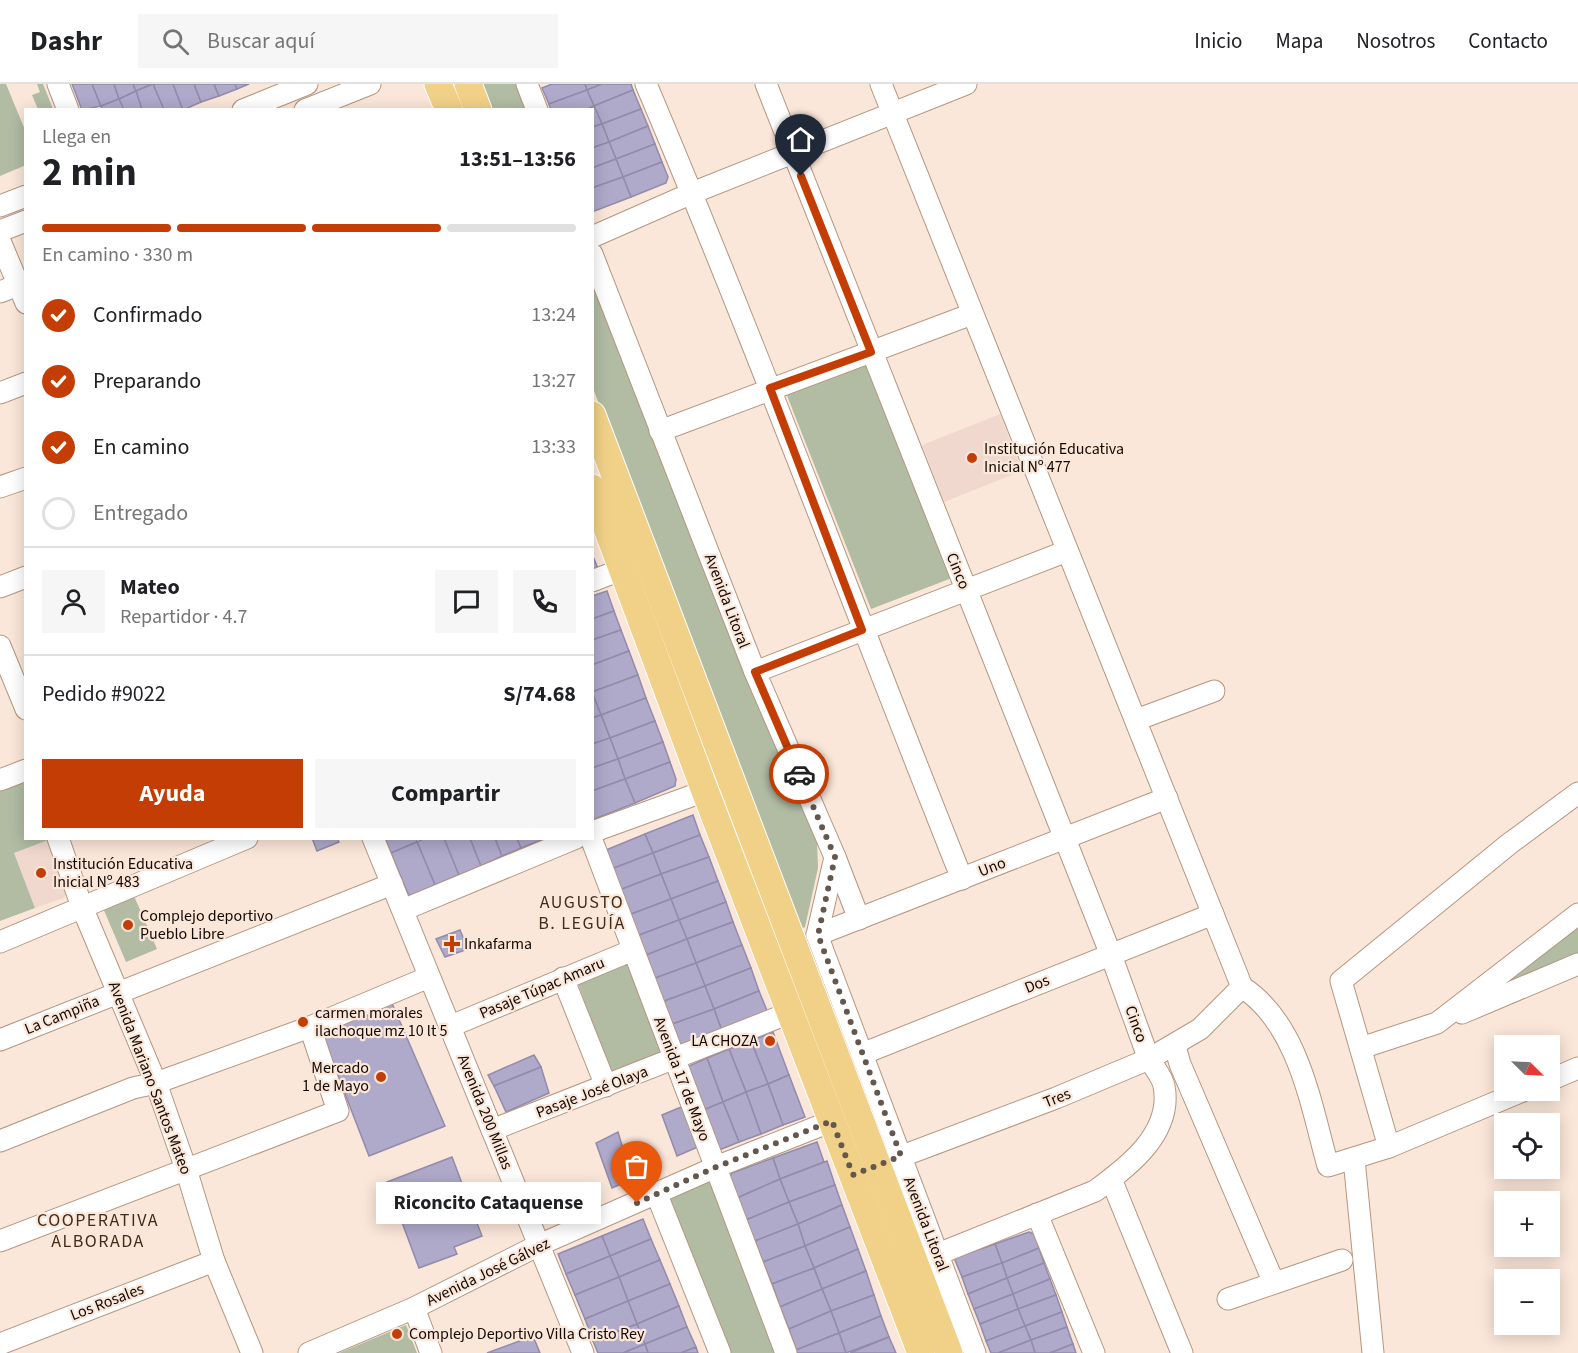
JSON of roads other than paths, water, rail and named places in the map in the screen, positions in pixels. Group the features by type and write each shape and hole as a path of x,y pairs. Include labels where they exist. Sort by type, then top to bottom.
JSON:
{"main road":[{"path":"438,84 448,108"},
{"path":"468,84 477,108"},
{"name":"Avenida Litoral","path":"594,426 599,452 889,1160 949,1353"},
{"path":"594,493 705,791 792,1012 921,1353"}],"street":[{"path":"58,84 67,108"},
{"path":"313,108 370,84"},
{"path":"527,84 536,108"},
{"path":"646,84 770,388 862,630 962,879"},
{"name":"Cinco","path":"766,84 1111,955 1149,1059 1164,1086 1162,1120 1138,1157 1095,1191 938,1254"},
{"path":"881,84 1242,987 1265,1006 1298,1063 1328,1166 1389,1147 1499,1101"},
{"path":"594,236 692,193 966,84"},
{"path":"248,108 306,85 311,108"},
{"path":"0,206 24,197"},
{"path":"0,231 24,222"},
{"path":"0,241 15,293"},
{"name":"Avenida Litoral","path":"594,259 755,672 835,857 859,919"},
{"path":"660,431 972,314"},
{"path":"0,393 24,384"},
{"path":"0,488 24,479"},
{"path":"755,672 1067,551"},
{"path":"594,580 623,569"},
{"path":"0,587 24,578"},
{"path":"0,646 13,683 24,705"},
{"path":"1136,720 1214,691"},
{"path":"0,780 24,771"},
{"path":"594,831 705,791"},
{"path":"1389,1147 1341,981 1509,844 1578,793"},
{"name":"Uno","path":"818,935 1167,798"},
{"name":"Avenida Mariano Santos Mateo","path":"59,840 82,907 156,1083 186,1169 214,1261 252,1353"},
{"path":"0,942 242,840"},
{"name":"Avenida 200 Millas","path":"374,840 583,1353"},
{"path":"403,910 571,840"},
{"name":"Avenida 17 de Mayo","path":"592,840 786,1353"},
{"path":"818,935 835,857"},
{"name":"La Campiña","path":"0,1040 392,884"},
{"name":"Dos","path":"862,1054 1213,914"},
{"path":"1437,1023 1578,914"},
{"name":"Avenida Litoral","path":"818,935 862,1054 889,1160 938,1254 975,1353"},
{"name":"Pasaje Túpac Amaru","path":"451,1026 633,950"},
{"path":"1361,1048 1437,1023 1578,964"},
{"path":"0,1141 133,1089 156,1083 310,1027 429,977"},
{"path":"564,978 606,1086"},
{"name":"Tres","path":"853,1175 1056,1098 1149,1059 1175,1046 1200,1029 1242,987"},
{"name":"Pasaje José Olaya","path":"492,1130 792,1012"},
{"path":"0,1241 339,1111 310,1027"},
{"path":"1175,1046 1180,1064 1274,1283"},
{"path":"1560,1076 1578,1068"},
{"name":"Avenida José Gálvez","path":"309,1353 414,1308 539,1245 657,1195 716,1167 832,1121"},
{"path":"1354,1159 1373,1353"},
{"path":"1111,1179 1182,1353"},
{"path":"657,1195 720,1353"},
{"path":"1037,1214 1094,1353"},
{"path":"1228,1299 1342,1260"},
{"name":"Los Rosales","path":"0,1344 214,1261"},
{"path":"414,1308 431,1353"}],"place":[{"name":"Institución Educativa Inicial Nº 477","path":"972,458"},
{"name":"Institución Educativa Inicial Nº 483","path":"41,873"},
{"name":"Complejo deportivo Pueblo Libre","path":"128,925"},
{"name":"Inkafarma","path":"452,944"},
{"name":"carmen morales ilachoque mz 10 lt 5","path":"303,1022"},
{"name":"LA CHOZA","path":"770,1041"},
{"name":"Mercado 1 de Mayo","path":"381,1077"},
{"name":"Riconcito Cataquense","path":"637,1203"},
{"name":"Complejo Deportivo Villa Cristo Rey","path":"397,1334"}],"district":[{"name":"AUGUSTO B. LEGUÍA","path":"582,912"},
{"name":"COOPERATIVA ALBORADA","path":"98,1230"}]}
